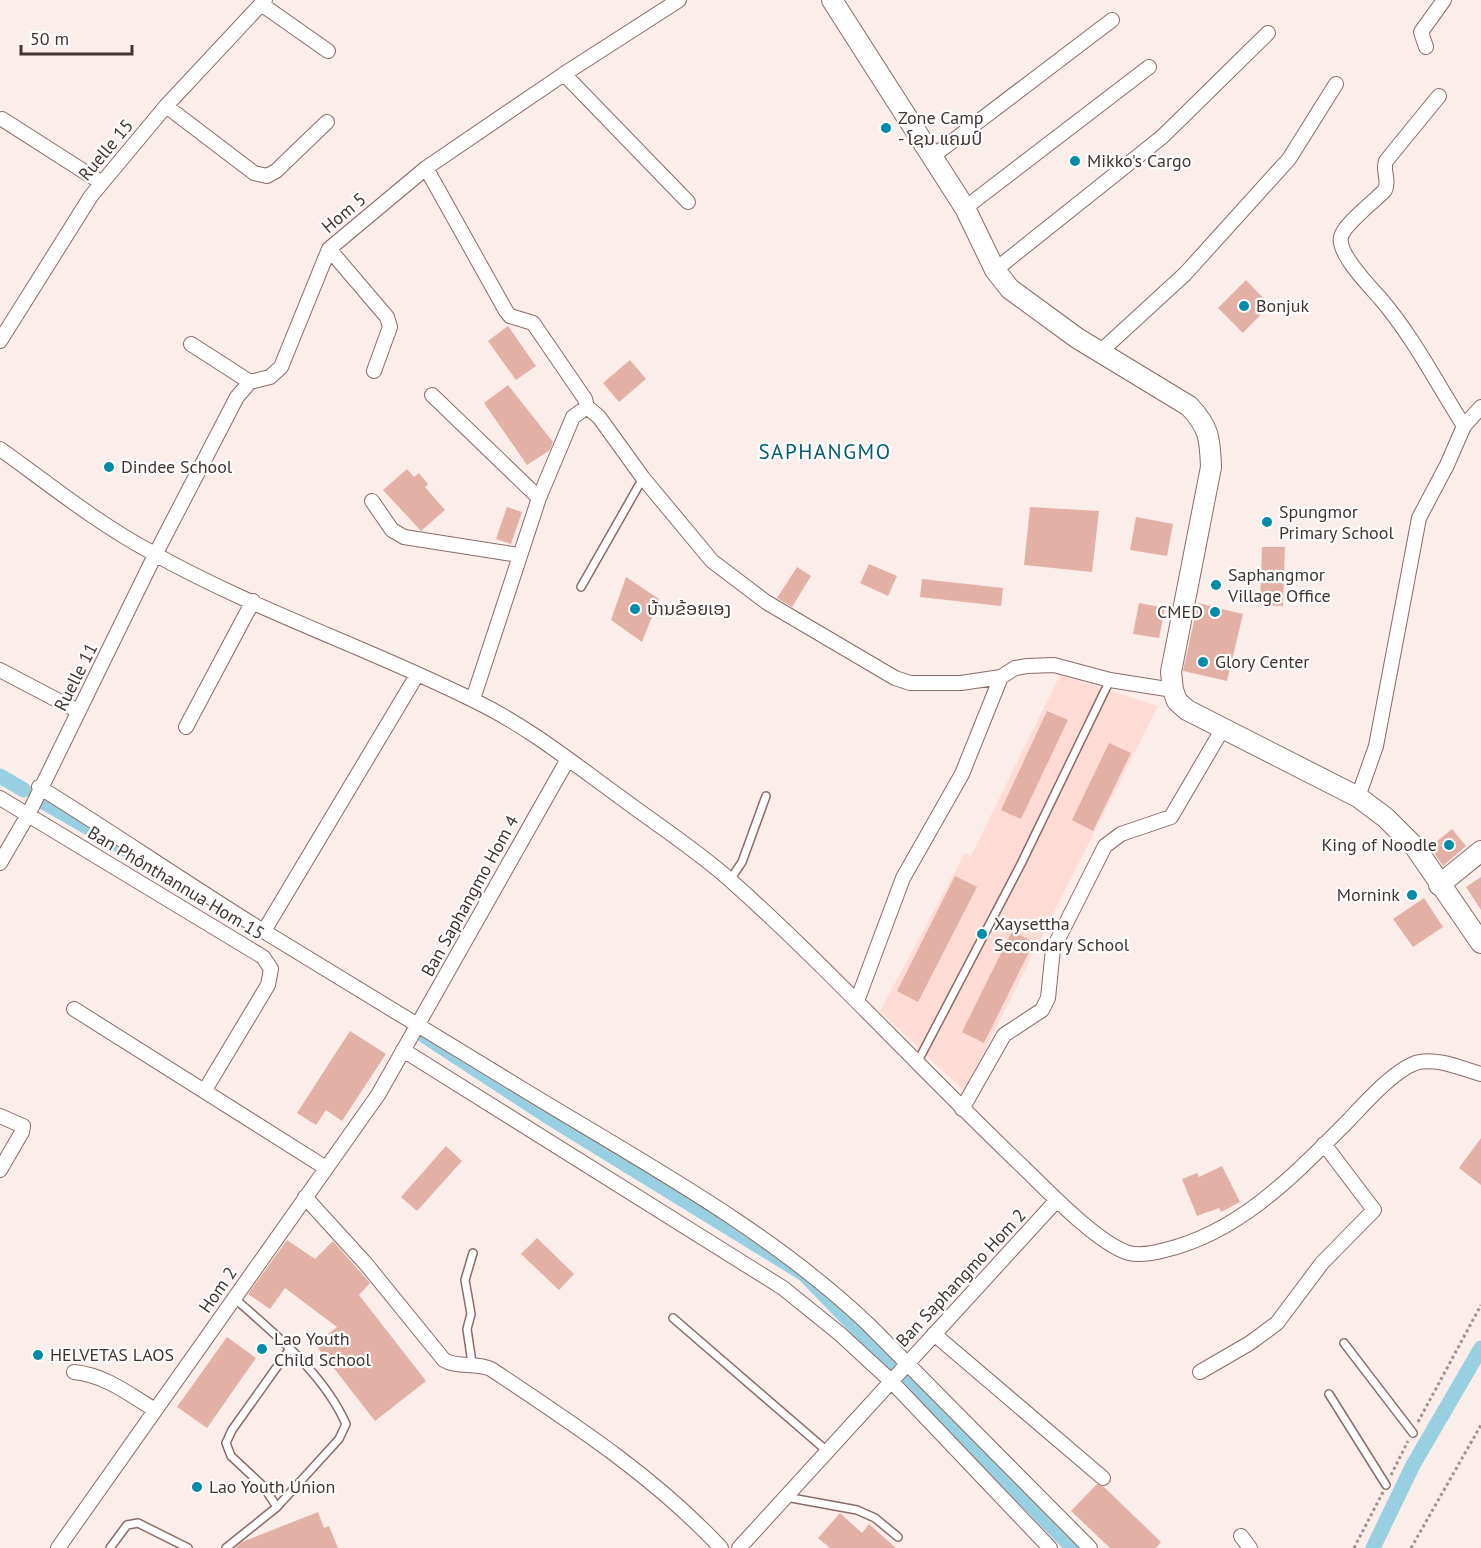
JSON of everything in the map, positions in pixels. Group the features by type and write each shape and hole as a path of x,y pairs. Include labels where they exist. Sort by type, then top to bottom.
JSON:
{"street":[{"name":"Hom 5","path":"250,382 270,377 281,367 328,249 426,168 564,74 679,0"},
{"path":"832,0 933,156 965,208 995,270 1010,289 1100,352 1189,406 1203,421 1210,441 1211,466 1171,672 1173,690 1187,710 1222,730 1358,797 1401,832 1481,943"},
{"path":"1426,47 1421,32 1444,0"},
{"path":"263,2 328,51"},
{"name":"Ruelle 15","path":"0,341 102,183 166,106 263,2"},
{"path":"933,156 1112,20"},
{"path":"995,270 1162,137 1268,33"},
{"path":"965,208 1149,68"},
{"path":"564,74 688,202"},
{"path":"1100,352 1185,274 1289,159 1336,84"},
{"path":"1439,96 1386,161 1384,170 1388,184 1385,190 1345,230 1341,242 1346,255 1361,277 1412,337 1464,426"},
{"path":"166,106 254,173 267,176 276,171 327,122"},
{"path":"2,119 102,183"},
{"path":"426,168 506,311 510,316 533,323 585,399 587,407 599,417 643,478 712,561 766,602 895,678 910,683 960,683 1001,677 1015,668 1054,665 1110,680 1173,690"},
{"path":"328,249 387,317 390,327 374,371"},
{"path":"155,555 237,397 250,382 190,344"},
{"path":"432,395 539,498"},
{"path":"473,699 539,498 573,417 587,407"},
{"path":"1358,797 1376,746 1419,518 1447,465 1464,426 1481,407"},
{"path":"0,449 103,523 155,555 473,699 511,720 568,759 730,880 857,1001 962,1109 1057,1200 1106,1241 1121,1249 1136,1254 1157,1252 1215,1233 1236,1222 1324,1144 1367,1101 1405,1068 1416,1062 1432,1061 1481,1074"},
{"path":"372,501 392,530 404,537 519,555"},
{"name":"Ruelle 11","path":"0,863 28,815 39,787 155,555"},
{"path":"186,727 253,601"},
{"path":"0,670 78,711"},
{"path":"264,931 417,675"},
{"path":"857,1001 903,878 962,774 1001,677"},
{"path":"962,1109 1004,1035 1042,1010 1048,998 1053,949 1105,846 1121,834 1171,817 1222,730"},
{"name":"Ban Saphangmo Hom 4","path":"403,1050 568,759"},
{"path":"39,787 264,931 419,1023 739,1223 784,1254 835,1292 1090,1548"},
{"name":"Ban Phônthannua Hom 15","path":"0,798 263,957 271,969 268,985 205,1090"},
{"path":"1439,885 1481,850"},
{"path":"74,1009 326,1168"},
{"path":"403,1050 783,1288 840,1334 891,1381 1050,1548"},
{"name":"Hom 2","path":"58,1548 378,1095 403,1050"},
{"path":"0,1116 23,1126 22,1132 0,1170"},
{"path":"1200,1372 1250,1343 1277,1323 1322,1263 1374,1210 1324,1144"},
{"path":"304,1197 366,1264 444,1360 450,1364 472,1363 491,1369 589,1435 669,1495 721,1548"},
{"name":"Ban Saphangmo Hom 2","path":"739,1548 1057,1200"},
{"path":"934,1334 1103,1478"},
{"path":"74,1371 90,1373 104,1379 155,1410"},
{"path":"1241,1536 1250,1548"}],"lane":[{"path":"581,587 643,478"},
{"path":"918,1063 1021,864 1110,680"},
{"path":"730,880 742,862 766,796"},
{"path":"472,1363 467,1329 471,1314 465,1280 473,1253"},
{"path":"226,1548 277,1507 339,1439 346,1424 339,1408 289,1350 234,1298"},
{"path":"672,1318 827,1451"},
{"path":"1344,1343 1413,1433"},
{"path":"277,1507 263,1486 231,1456 226,1443 232,1430 289,1350"},
{"path":"1329,1394 1386,1485"},
{"path":"786,1497 857,1510 875,1518 898,1537"},
{"path":"110,1548 127,1525 138,1523 188,1548"}],"path":[{"path":"1411,1548 1481,1425"}],"shaded area":[{"name":"Xaysettha Secondary School","path":"1060,675 1158,706 964,1091 880,1011 965,853 971,856"}],"building":[{"name":"Bonjuk","path":"1246,280 1270,305 1243,333 1218,308"},
{"path":"508,326 536,366 516,380 488,341"},
{"path":"630,360 646,379 619,402 603,383"},
{"path":"508,385 553,442 550,450 527,465 484,403"},
{"path":"407,469 414,477 419,473 428,484 425,487 445,510 421,531 383,490"},
{"path":"507,507 522,512 511,544 496,539"},
{"path":"1030,507 1099,511 1092,572 1024,565"},
{"path":"1136,517 1173,524 1167,556 1130,550"},
{"path":"1262,547 1285,547 1283,606 1260,605"},
{"path":"869,564 897,576 888,596 860,583"},
{"path":"797,567 811,576 792,607 777,598"},
{"name":"ບ້ານຂ້ອຍເອງ","path":"626,577 659,599 642,642 611,620"},
{"path":"922,579 1003,588 1001,606 920,597"},
{"path":"1139,603 1165,608 1159,638 1133,634"},
{"path":"1198,603 1243,614 1227,681 1183,671"},
{"path":"1047,711 1068,720 1021,819 1001,810"},
{"path":"1109,743 1131,753 1093,831 1072,820"},
{"path":"1452,829 1466,846 1443,866 1430,847"},
{"path":"955,876 977,887 918,1002 897,991"},
{"path":"1481,877 1481,910 1466,887"},
{"path":"1424,898 1443,927 1413,947 1393,919"},
{"path":"1012,931 1034,942 984,1043 962,1032"},
{"path":"350,1031 386,1054 342,1121 326,1110 316,1125 297,1113"},
{"path":"1481,1138 1481,1185 1459,1168"},
{"path":"446,1146 462,1161 417,1211 401,1197"},
{"path":"1222,1166 1240,1202 1221,1212 1219,1208 1197,1216 1182,1179 1197,1173 1199,1177"},
{"path":"537,1238 574,1274 559,1290 521,1254"},
{"path":"287,1240 315,1259 333,1241 370,1283 359,1295 426,1381 375,1421 315,1344 337,1327 285,1288 270,1309 248,1294"},
{"path":"227,1337 256,1358 207,1428 177,1407"},
{"path":"1097,1484 1104,1487 1161,1542 1156,1548 1110,1548 1071,1511"},
{"path":"318,1512 324,1528 329,1526 338,1548 235,1548 242,1542"},
{"path":"840,1513 862,1533 869,1524 896,1548 830,1548 818,1538"}],"waterway":[{"path":"0,776 24,790"},
{"path":"45,803 129,851"},
{"path":"423,1035 547,1116 804,1274 891,1364"},
{"path":"1373,1548 1413,1465 1481,1348"},
{"path":"907,1379 1073,1548"}],"place":[{"name":"Zone Camp - ໂຊນ ແຄມປ໌","path":"886,128"},
{"name":"Mikko's Cargo","path":"1075,161"},
{"name":"Bonjuk","path":"1244,306"},
{"name":"Dindee School","path":"109,467"},
{"name":"Spungmor Primary School","path":"1267,522"},
{"name":"Saphangmor Village Office","path":"1216,585"},
{"name":"ບ້ານຂ້ອຍເອງ","path":"635,609"},
{"name":"CMED","path":"1215,612"},
{"name":"Glory Center","path":"1203,662"},
{"name":"King of Noodle","path":"1449,845"},
{"name":"Mornink","path":"1412,895"},
{"name":"Xaysettha Secondary School","path":"982,934"},
{"name":"Lao Youth Child School","path":"262,1349"},
{"name":"HELVETAS LAOS","path":"38,1355"},
{"name":"Lao Youth Union","path":"197,1487"}],"district":[{"name":"SAPHANGMO","path":"825,452"}]}
